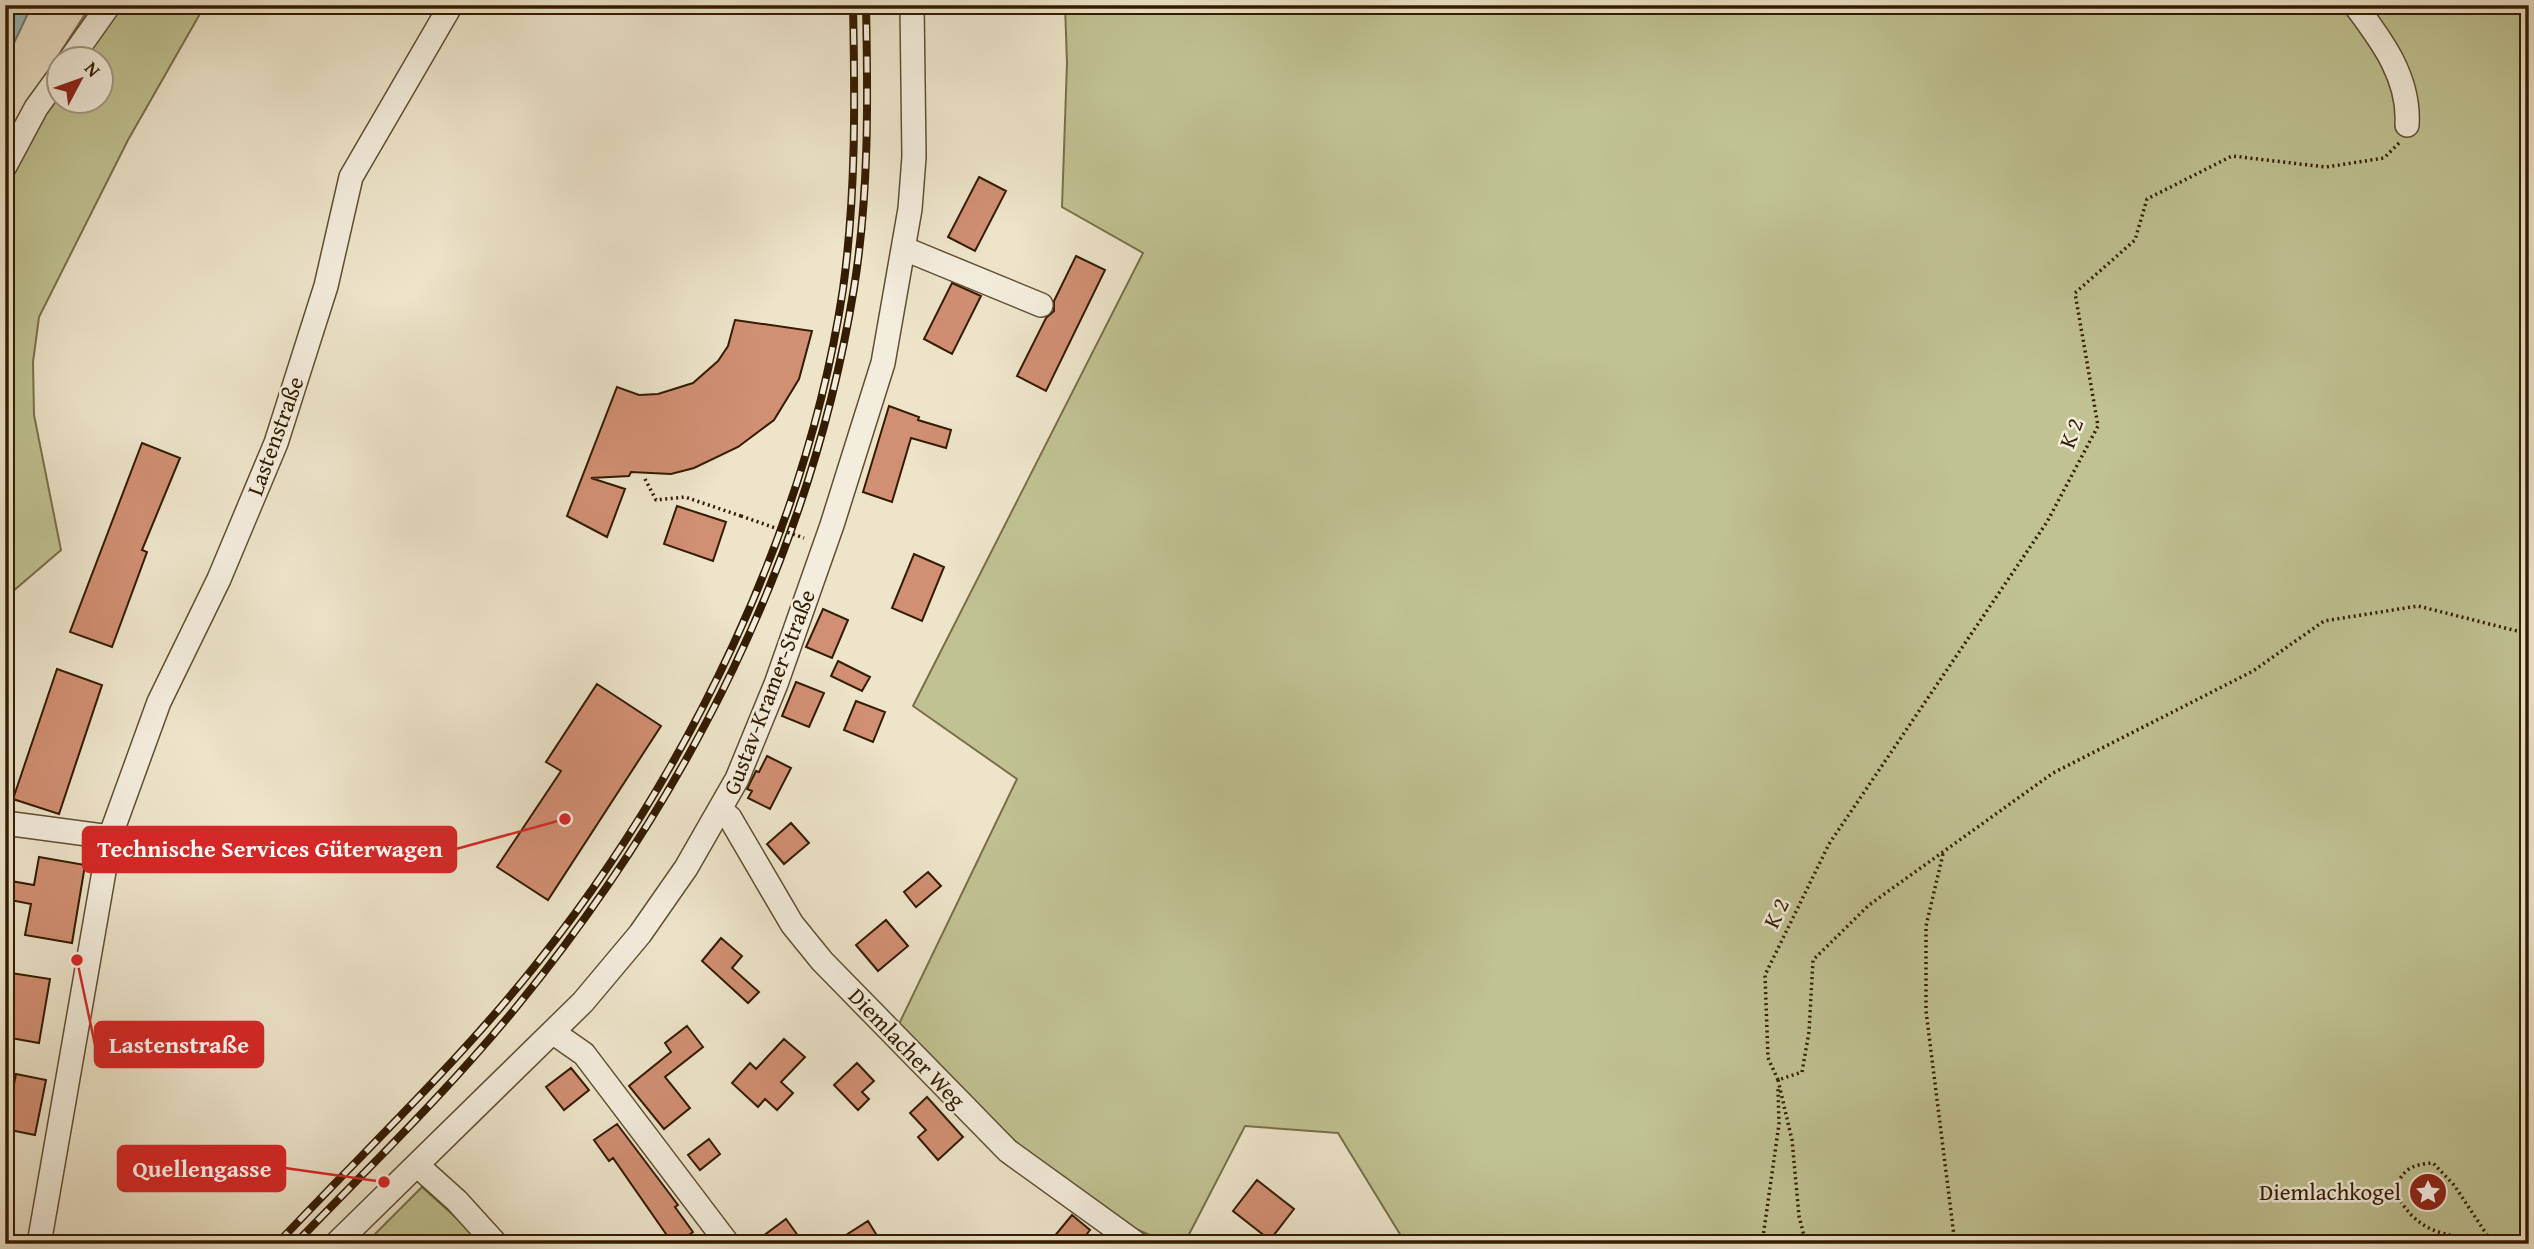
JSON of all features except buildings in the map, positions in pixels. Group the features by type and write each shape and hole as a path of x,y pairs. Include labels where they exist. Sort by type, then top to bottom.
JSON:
{"street":[{"path":"80,46 109,5"},
{"name":"Lastenstraße","path":"39,1244 110,837 159,702 219,579 276,443 326,286 351,177 450,5"},
{"name":"Gustav-Kramer-Straße","path":"336,1244 554,1033 640,934 722,811 776,684 860,444 883,363 905,249 914,157 912,5"},
{"path":"2355,5 2386,46 2405,89 2407,125"},
{"path":"5,166 46,94"},
{"path":"905,249 1041,305"},
{"name":"Diemlacher Weg","path":"722,811 730,818 792,924 822,961 1008,1151 1137,1244"},
{"path":"11,824 110,837"},
{"path":"554,1033 584,1054 728,1244"},
{"path":"418,1166 457,1201 496,1244"}],"path":[{"name":"K 2","path":"1778,1080 1768,1058 1765,975 1829,844 2047,523 2098,426 2075,293 2135,240 2147,199 2232,156 2326,167 2384,158 2402,139 2407,125"},
{"path":"645,479 656,500 685,497 804,538"},
{"path":"1778,1080 1802,1072 1809,1032 1813,960 1869,905 2053,773 2253,671 2325,621 2418,606 2529,634"},
{"path":"1943,852 1926,926 1926,1011 1955,1244"},
{"path":"1762,1244 1779,1124 1778,1080"},
{"path":"1778,1080 1792,1140 1799,1216 1807,1244"},
{"path":"2489,1238 2456,1238 2423,1226 2404,1210 2395,1190 2399,1176 2416,1163 2433,1163 2454,1185 2493,1244"}],"green space":[{"path":"91,5 205,5 128,140 39,317 33,362 34,415 61,550 5,598 5,138 46,75 46,116 116,116 116,46 64,46"},
{"path":"1065,5 2529,5 2529,1244 1406,1244 1338,1133 1245,1126 1184,1244 1154,1237 1094,1210 1009,1136 898,1026 1017,779 913,706 1143,253 1062,207 1067,63"},
{"path":"422,1187 473,1233 468,1244 365,1244"}],"water":[{"path":"5,5 32,5 5,62"}],"railway":[{"path":"277,1244 443,1071 538,962 593,889 644,811 691,729 733,645 770,558 801,469 826,379 843,289 852,183 853,5"},
{"path":"295,1244 465,1067 518,1005 579,926 636,843 687,757 733,669 773,577 807,483 834,387 854,288 865,182 866,5"}],"place":[{"name":"Technische Services Güterwagen","path":"565,819"},
{"name":"Lastenstraße","path":"77,960"},
{"name":"Quellengasse","path":"384,1182"},
{"name":"Diemlachkogel","path":"2428,1192"}]}
